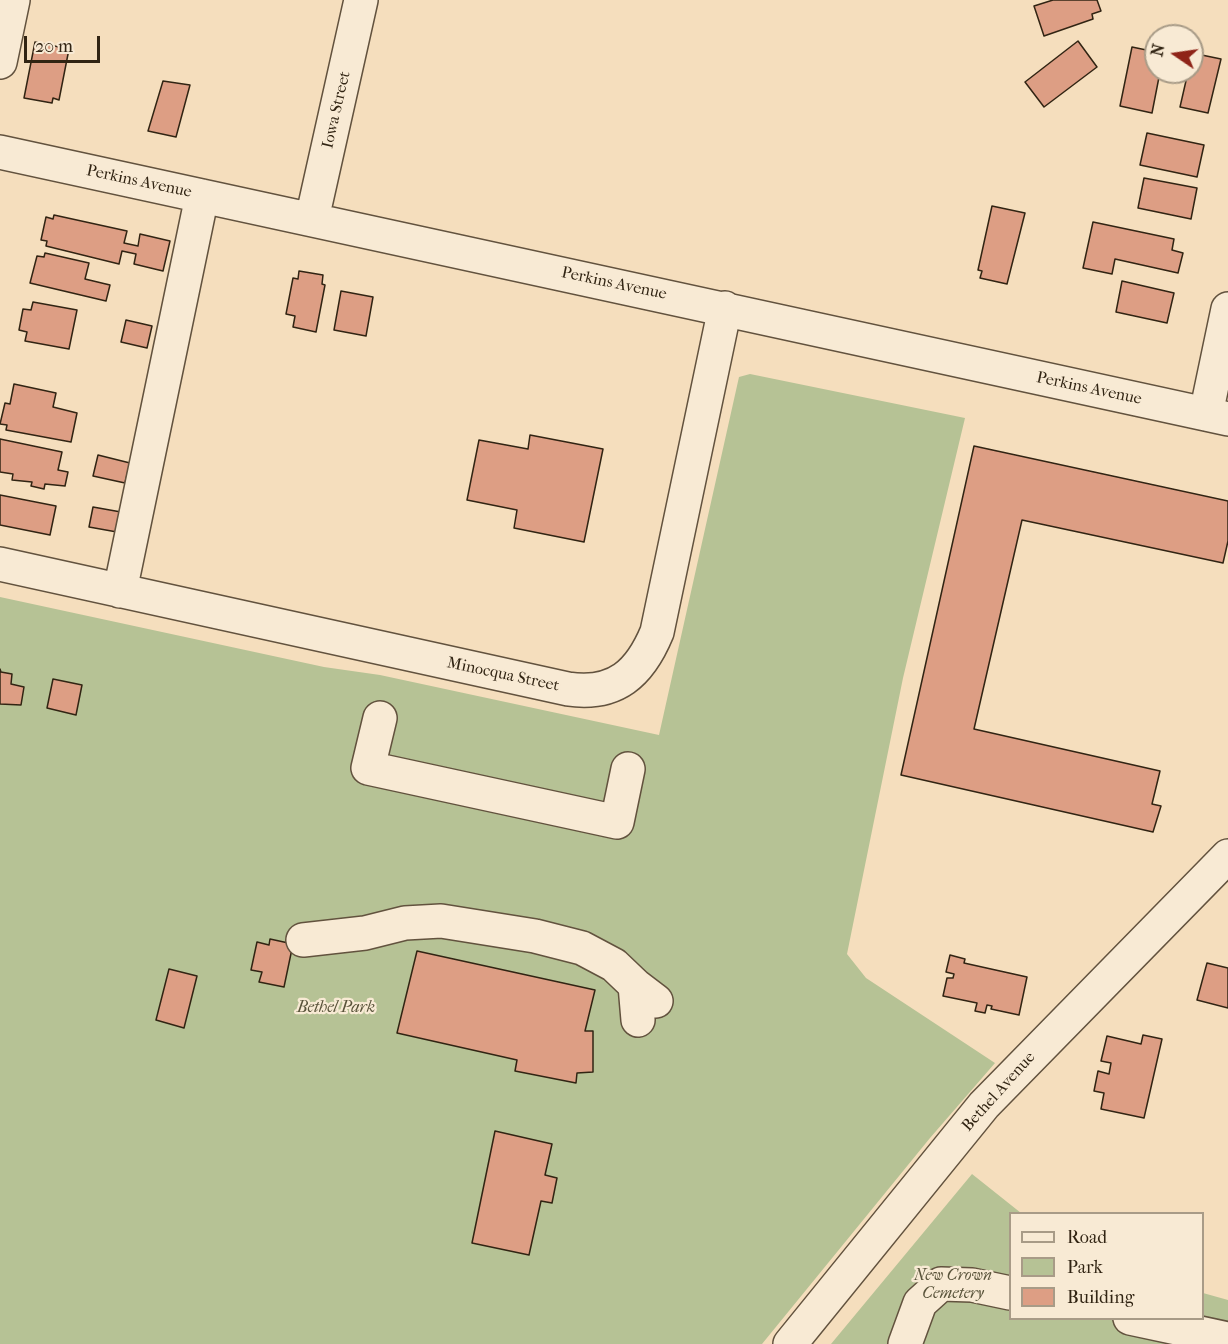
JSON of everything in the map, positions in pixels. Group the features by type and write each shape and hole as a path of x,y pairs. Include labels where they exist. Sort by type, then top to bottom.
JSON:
{"street":[{"path":"0,63 13,0"},
{"name":"Iowa Street","path":"312,219 362,0"},
{"name":"Perkins Avenue","path":"0,152 725,308 1217,417"},
{"path":"120,591 202,196"},
{"name":"Minocqua Street","path":"0,564 568,689 591,691 613,685 634,672 648,654 657,632 725,308"},
{"path":"1217,417 1228,309"},
{"path":"380,718 368,768 617,822 628,769"},
{"name":"Bethel Avenue","path":"790,1344 984,1105 1228,856"},
{"path":"303,940 365,933 405,923 441,921 535,936 582,948 614,965 643,1002"},
{"path":"905,1344 920,1304 942,1284 972,1285 1009,1293"},
{"path":"1140,1320 1228,1339"}],"green space":[{"name":"Bethel Park","path":"750,374 965,418 903,678 847,954 866,978 995,1063 930,1138 762,1344 0,1344 0,597 324,667 380,675 659,735 739,377"},
{"name":"New Crown Cemetery","path":"972,1174 1020,1212 1009,1212 1009,1320 1204,1320 1204,1293 1228,1300 1228,1344 831,1344"}],"building":[{"path":"1053,0 1097,0 1101,11 1092,14 1093,19 1044,36 1034,6"},
{"path":"1078,41 1097,67 1044,107 1025,82"},
{"path":"35,42 69,49 59,100 53,98 52,103 24,98"},
{"path":"1132,47 1144,50 1144,84 1158,84 1152,113 1120,106"},
{"path":"1204,55 1221,59 1208,113 1180,107 1185,84 1204,84"},
{"path":"163,81 190,85 176,137 148,131"},
{"path":"1147,133 1204,145 1197,177 1140,165"},
{"path":"1144,178 1197,188 1191,219 1138,208"},
{"path":"992,206 1025,213 1007,284 980,278 982,271 978,270"},
{"path":"54,215 127,231 124,243 138,246 140,234 170,241 163,271 134,264 136,254 122,251 119,264 46,246 47,241 41,240 46,217 53,219"},
{"path":"1093,222 1174,239 1172,250 1183,253 1178,273 1115,259 1112,274 1083,268"},
{"path":"45,253 89,263 85,279 110,285 106,301 30,283 37,256 44,257"},
{"path":"299,271 323,275 322,284 325,285 316,332 293,327 295,316 286,314 293,278 298,279"},
{"path":"1122,281 1174,293 1167,323 1116,312"},
{"path":"341,291 373,297 366,336 334,330"},
{"path":"33,302 77,310 69,349 25,341 27,332 19,330 23,309 31,310"},
{"path":"126,320 152,326 147,348 121,342"},
{"path":"14,384 56,393 53,407 77,413 71,442 6,430 7,425 0,424 5,403 10,404"},
{"path":"530,435 603,449 584,542 514,528 517,510 467,500 479,440 528,449"},
{"path":"0,439 62,452 58,470 68,472 65,486 45,484 44,489 31,486 32,482 12,480 13,474 0,472"},
{"path":"974,446 1228,501 1228,541 1223,563 1022,520 974,729 1160,771 1152,804 1161,806 1153,832 901,775"},
{"path":"98,455 130,463 125,483 93,476"},
{"path":"0,495 56,506 50,535 0,525"},
{"path":"93,507 121,512 117,532 89,527"},
{"path":"0,669 1,672 12,674 11,684 24,687 21,705 0,704"},
{"path":"53,679 82,685 76,715 47,708"},
{"path":"270,939 293,944 284,987 259,982 262,972 251,970 257,942 269,945"},
{"path":"417,951 595,990 585,1031 593,1031 593,1072 577,1073 576,1083 515,1071 517,1060 397,1033"},
{"path":"950,955 965,959 964,963 1027,977 1019,1015 991,1009 992,1006 987,1005 985,1013 975,1011 977,1003 943,996 947,978 953,978 954,974 946,972"},
{"path":"1207,963 1228,968 1228,1008 1197,1000"},
{"path":"169,969 197,976 184,1028 156,1020"},
{"path":"1143,1035 1162,1039 1144,1118 1101,1109 1104,1093 1094,1091 1098,1071 1109,1074 1111,1063 1101,1061 1107,1036 1141,1044"},
{"path":"495,1131 552,1144 545,1175 557,1178 552,1203 541,1201 529,1255 472,1243"}]}
